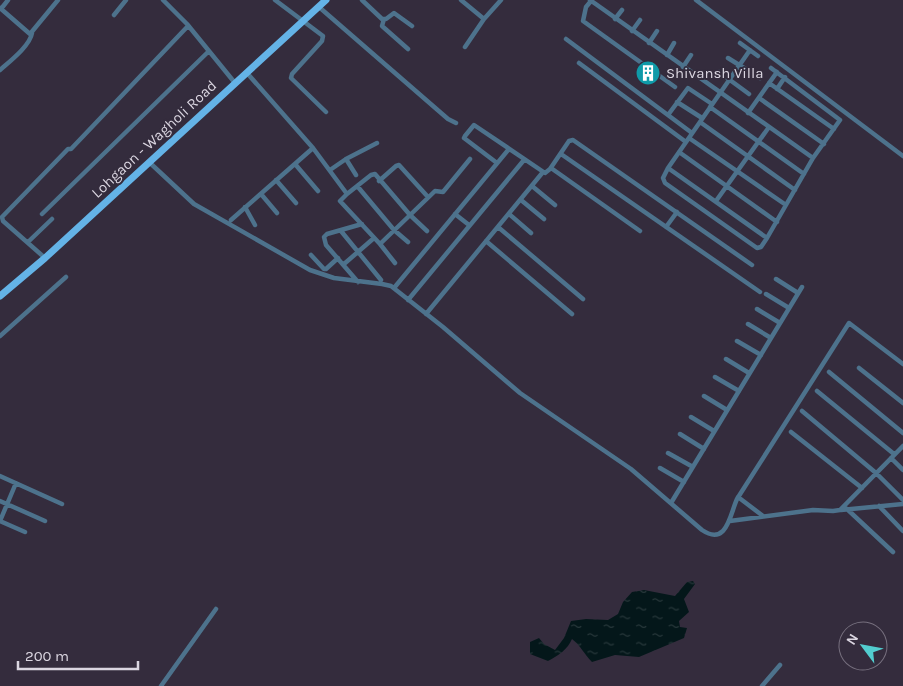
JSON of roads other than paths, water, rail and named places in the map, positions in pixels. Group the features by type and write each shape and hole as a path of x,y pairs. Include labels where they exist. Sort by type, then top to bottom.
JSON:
{"main road":[{"name":"Lohgaon - Wagholi Road","path":"0,296 45,258 326,0"}],"street":[{"path":"8,0 0,8 28,34 32,33"},
{"path":"0,70 31,38 32,33 58,0"},
{"path":"114,15 126,0"},
{"path":"163,0 188,26 235,83"},
{"path":"275,0 322,34 323,39 292,74 291,78 326,112"},
{"path":"362,0 384,20"},
{"path":"461,0 484,19"},
{"path":"465,47 484,19 501,0"},
{"path":"696,0 903,156"},
{"path":"675,87 583,21 586,7 590,1 814,158"},
{"path":"319,7 416,92 448,119 456,123"},
{"path":"615,19 622,10"},
{"path":"408,49 382,26 384,20 394,13 412,26"},
{"path":"632,31 640,20"},
{"path":"45,258 3,221 2,217 68,149 72,150 188,26"},
{"path":"649,43 657,31"},
{"path":"566,39 692,132"},
{"path":"740,43 758,56"},
{"path":"667,55 674,44"},
{"path":"750,50 662,178 665,183 758,248 761,248 804,174 840,121 839,118 771,68"},
{"path":"42,214 209,51"},
{"path":"683,67 691,55"},
{"path":"728,58 760,78"},
{"path":"579,63 687,140 786,205"},
{"path":"247,72 313,148 348,194"},
{"path":"719,72 749,94"},
{"path":"748,112 777,72"},
{"path":"777,89 785,78"},
{"path":"769,83 834,129"},
{"path":"668,115 688,88 804,174"},
{"path":"759,98 824,144"},
{"path":"677,102 748,157 795,190"},
{"path":"497,163 466,140 464,136 476,124 524,160 547,173 569,141 573,140 752,265"},
{"path":"716,201 769,127"},
{"path":"330,170 376,143"},
{"path":"231,220 313,148"},
{"path":"394,288 509,149"},
{"path":"679,152 777,222"},
{"path":"561,154 760,292"},
{"path":"346,159 356,175"},
{"path":"380,244 435,191 443,192 470,159"},
{"path":"408,300 524,160"},
{"path":"149,162 188,199 310,270 334,278 382,284 394,288 520,393 631,469 709,534 714,535 723,531 730,521 738,497 849,323 903,364"},
{"path":"295,164 318,191"},
{"path":"379,181 396,166 399,166 428,197"},
{"path":"551,168 640,231"},
{"path":"668,168 767,238"},
{"path":"426,314 543,172"},
{"path":"395,263 340,201 373,174 427,231"},
{"path":"276,180 296,204"},
{"path":"532,186 555,205"},
{"path":"358,187 394,230 408,242"},
{"path":"261,194 277,213"},
{"path":"520,200 544,219"},
{"path":"245,207 255,225"},
{"path":"666,227 677,212"},
{"path":"455,214 469,225"},
{"path":"509,214 531,233"},
{"path":"28,242 52,219"},
{"path":"358,282 326,245 324,237 327,234 362,224"},
{"path":"498,227 583,299"},
{"path":"341,231 381,280"},
{"path":"344,264 374,238"},
{"path":"486,241 572,314"},
{"path":"311,255 324,269 338,258"},
{"path":"0,336 66,277"},
{"path":"776,279 798,293"},
{"path":"671,503 802,287"},
{"path":"766,294 789,308"},
{"path":"758,309 780,323"},
{"path":"748,324 770,338"},
{"path":"737,341 760,355"},
{"path":"726,359 749,373"},
{"path":"859,368 903,403"},
{"path":"828,372 903,433"},
{"path":"715,377 738,391"},
{"path":"817,391 893,456 903,470"},
{"path":"704,396 727,410"},
{"path":"802,412 876,473 903,502"},
{"path":"691,417 714,431"},
{"path":"791,432 862,488"},
{"path":"680,434 704,449"},
{"path":"840,510 903,446"},
{"path":"668,453 693,467"},
{"path":"660,468 684,482"},
{"path":"0,476 62,504"},
{"path":"16,483 0,521 25,532"},
{"path":"738,497 762,516"},
{"path":"0,501 45,521"},
{"path":"730,521 813,510 833,511 903,502"},
{"path":"878,506 903,531"},
{"path":"847,509 893,552"},
{"path":"161,686 216,610"},
{"path":"762,686 780,665"}],"water":[{"path":"693,581 695,584 684,599 689,612 679,621 680,627 687,628 684,638 639,657 615,655 592,662 572,639 562,652 548,661 530,654 530,642 539,638 544,644 555,650 564,638 571,621 586,619 608,620 618,614 623,602 632,592 644,590 675,596 687,582"}],"place":[{"name":"Shivansh Villa","path":"648,73"}]}
